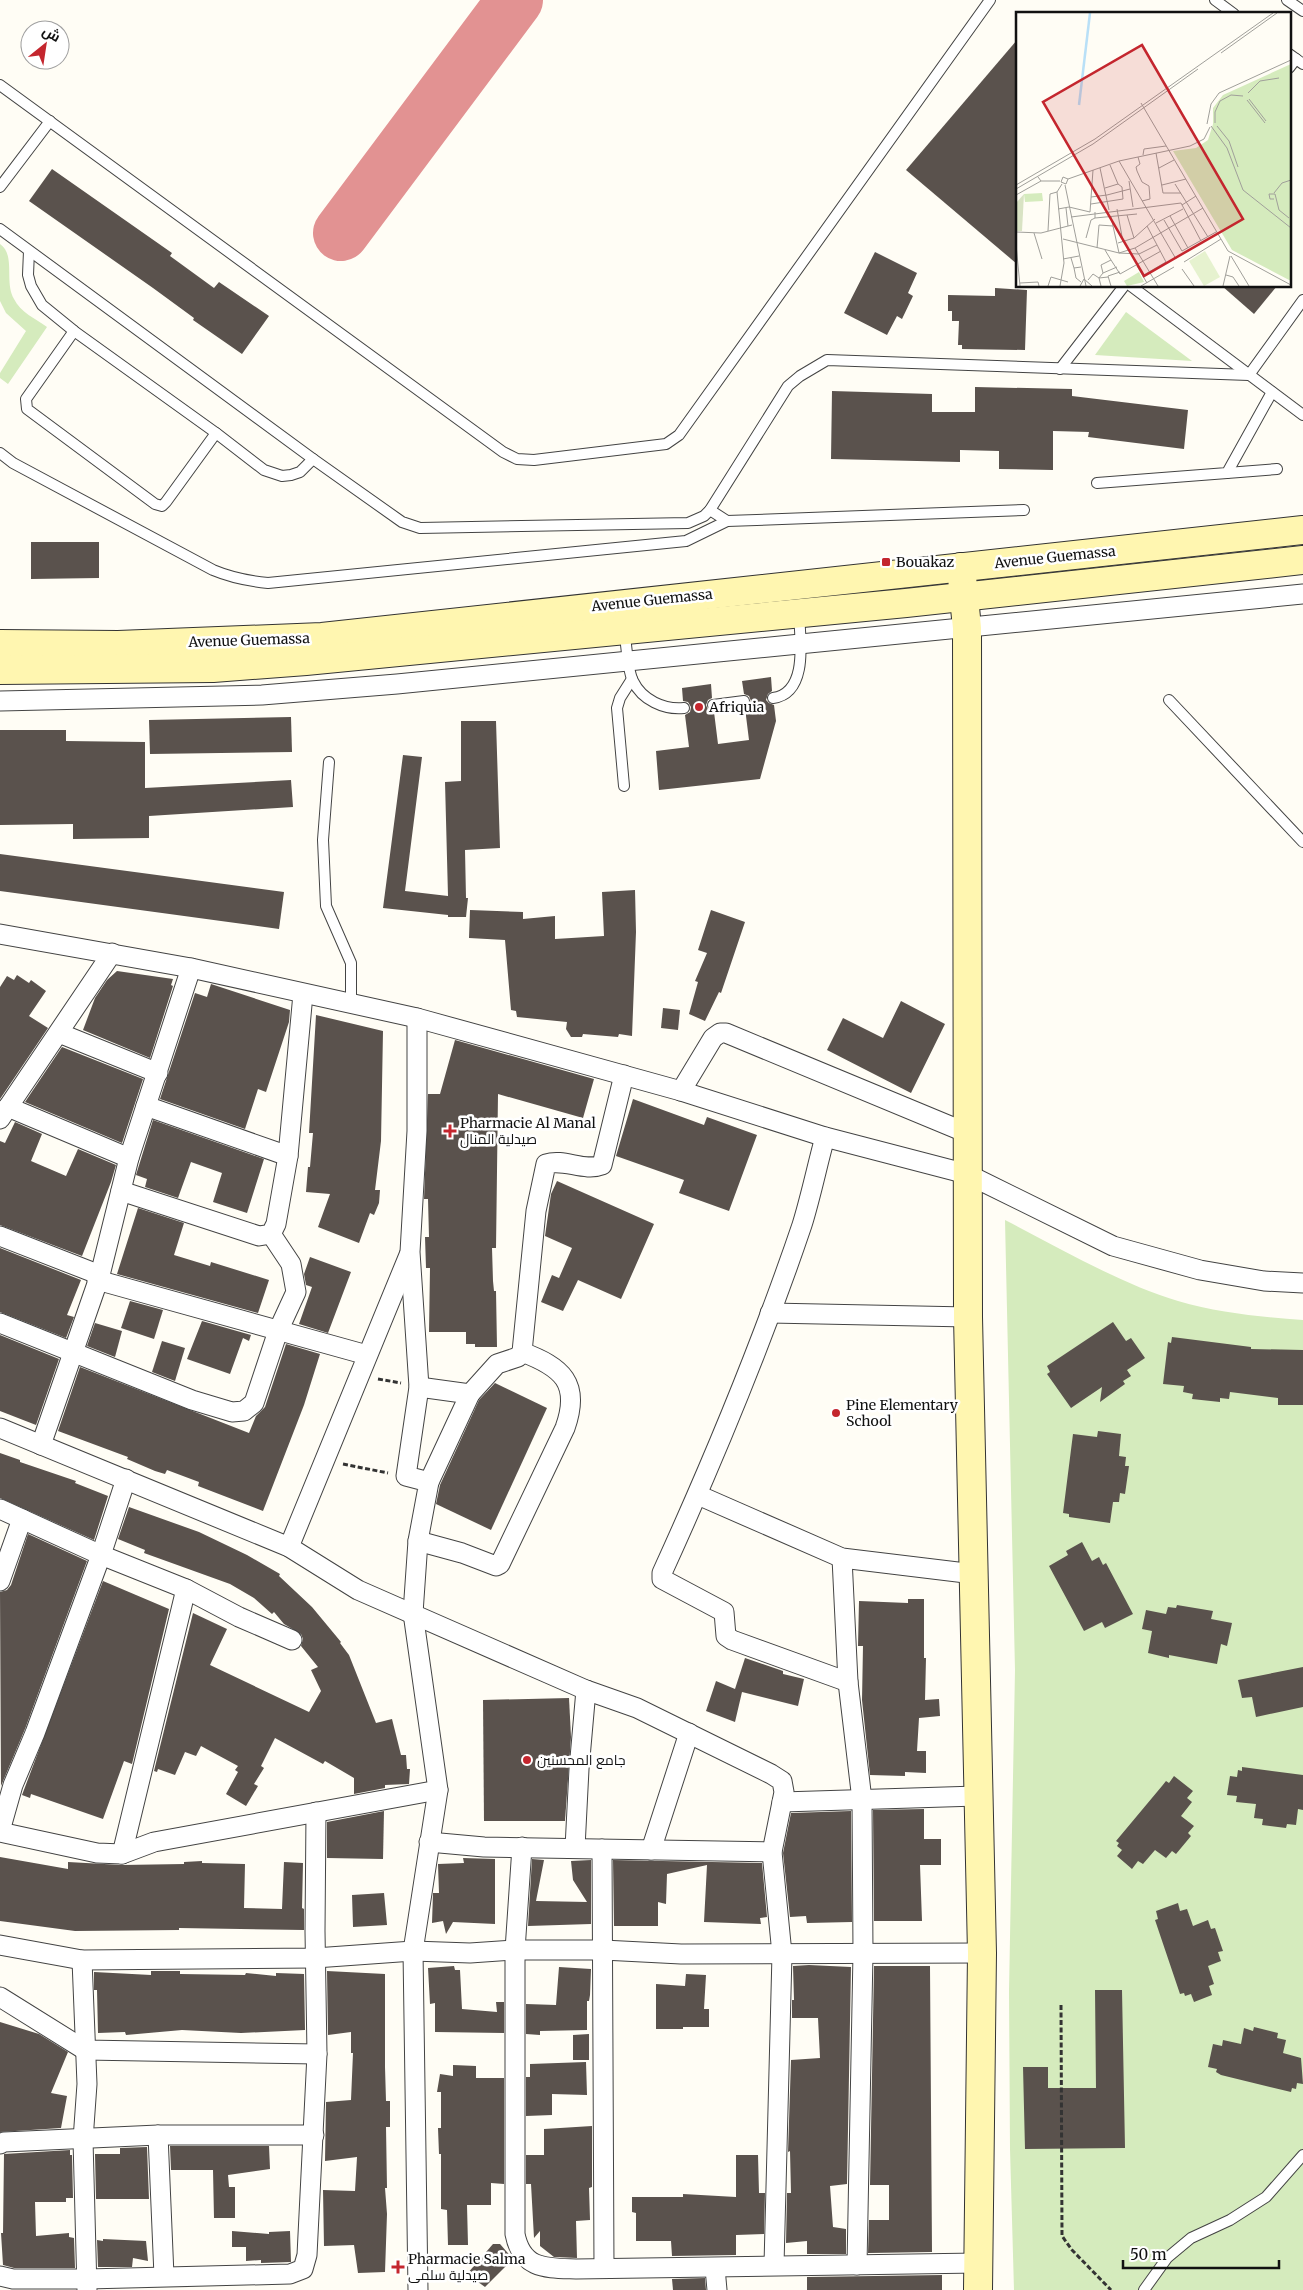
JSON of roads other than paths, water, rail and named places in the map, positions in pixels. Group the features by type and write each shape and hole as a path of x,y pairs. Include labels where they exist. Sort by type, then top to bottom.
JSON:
{"main road":[{"name":"Avenue Guemassa","path":"0,644 118,646 322,637 1303,530"},
{"name":"Avenue Guemassa","path":"0,670 213,668 306,662 1303,560"},
{"path":"961,567 967,628 968,1317 977,1796 982,1953 978,2290"}],"street":[{"path":"0,701 262,695 1303,594"},
{"path":"0,934 191,968 417,1018 681,1091 825,1137 967,1174 1113,1246 1200,1270 1264,1281 1303,1283"},
{"path":"112,953 4,1113 130,1158"},
{"path":"41,1446 99,1278 130,1158 191,968"},
{"path":"271,1234 276,1224 288,1156 302,994"},
{"path":"417,1018 418,1094 410,1252 419,1387 406,1476 429,1482"},
{"path":"59,1033 158,1073"},
{"path":"681,1091 713,1038 720,1033 726,1033 967,1133"},
{"path":"418,2290 413,1951 438,1790 412,1613 418,1541 429,1482 470,1394 497,1364 518,1357 522,1352 536,1211 546,1164 554,1162 595,1168 602,1165 624,1075"},
{"path":"146,1106 288,1156"},
{"path":"825,1137 803,1223 770,1313 698,1495 662,1573 662,1579 724,1612 726,1636 732,1640 848,1682"},
{"path":"121,1191 259,1236 271,1234"},
{"path":"0,1323 72,1354 192,1400 232,1412 244,1411 254,1403 278,1331 296,1292 291,1264 271,1234"},
{"path":"0,1236 99,1278 278,1331 367,1355"},
{"path":"289,1547 410,1252"},
{"path":"770,1313 968,1317"},
{"path":"418,1541 462,1553 496,1566 504,1559 571,1413 570,1386 564,1376 541,1359 522,1352"},
{"path":"419,1387 470,1394"},
{"path":"0,1428 41,1446 126,1478 289,1547 358,1590 586,1690 637,1708 689,1732 782,1781 782,1802 772,1852 782,1954 774,2265"},
{"path":"126,1478 101,1555 13,1785 0,1832 97,1853 122,1854 154,1842 438,1790"},
{"path":"698,1495 842,1558 974,1574"},
{"path":"0,1509 101,1555 186,1589 239,1617 292,1640"},
{"path":"0,1581 22,1519"},
{"path":"842,1558 848,1682 862,1800 863,1953 857,2265"},
{"path":"122,1854 186,1589"},
{"path":"575,1848 586,1690"},
{"path":"651,1850 689,1732"},
{"path":"782,1802 977,1796"},
{"path":"0,2276 87,2285 164,2276 290,2274 303,2269 307,2255 317,2054 315,1958 316,1812"},
{"path":"429,1842 484,1847 772,1852"},
{"path":"522,1847 515,1950 516,2242 524,2256 540,2267 604,2268 978,2263"},
{"path":"602,1849 604,2268"},
{"path":"0,1945 82,1960 315,1958 413,1951 470,1953 515,1950 602,1950 681,1954 982,1953"},
{"path":"82,1960 87,2084 83,2140 87,2285"},
{"path":"0,1997 85,2050 317,2054"},
{"path":"0,2144 4,2142 83,2140 158,2135 314,2135"},
{"path":"158,2135 164,2276"},
{"path":"716,2268 717,2290"}],"lane":[{"path":"0,85 511,457 534,460 658,445 673,440 679,435 990,0"},
{"path":"1215,0 1231,12"},
{"path":"1287,0 1303,11"},
{"path":"0,187 50,121"},
{"path":"0,229 313,459 402,522 420,528 428,526 680,524 696,520 710,510 788,386 800,376 827,360 1250,375"},
{"path":"29,251 28,275 31,286 42,304 74,331 272,474 291,476 300,472 313,459"},
{"path":"1060,369 1122,288"},
{"path":"1134,288 1303,415"},
{"path":"1250,375 1303,300"},
{"path":"74,331 26,399 27,409 156,504 162,506 166,502 216,433"},
{"path":"1227,473 1272,392"},
{"path":"0,454 13,463 213,570 233,578 254,582 278,582 686,541 727,521 1024,510"},
{"path":"1097,483 1277,469"},
{"path":"710,510 727,521"},
{"path":"773,698 786,693 794,683 801,661 798,613"},
{"path":"624,630 632,680 647,698 657,704 676,709 684,708"},
{"path":"624,786 617,708 620,698 632,680"},
{"path":"1169,700 1303,842"},
{"path":"713,705 744,701"},
{"path":"329,762 323,840 326,906 351,962 351,1004"},
{"path":"1144,2290 1167,2258 1191,2238 1230,2220 1266,2197 1303,2155"}],"place":[{"name":"Bouakaz","path":"886,562"},
{"name":"Afriquia","path":"699,707"},
{"name":"Pharmacie Al Manal صيدلية المنال","path":"450,1131"},
{"name":"Pine Elementary School","path":"836,1413"},
{"name":"جامع المحسنين","path":"527,1760"},
{"name":"Pharmacie Salma صيدلية سلمى","path":"398,2267"}]}
